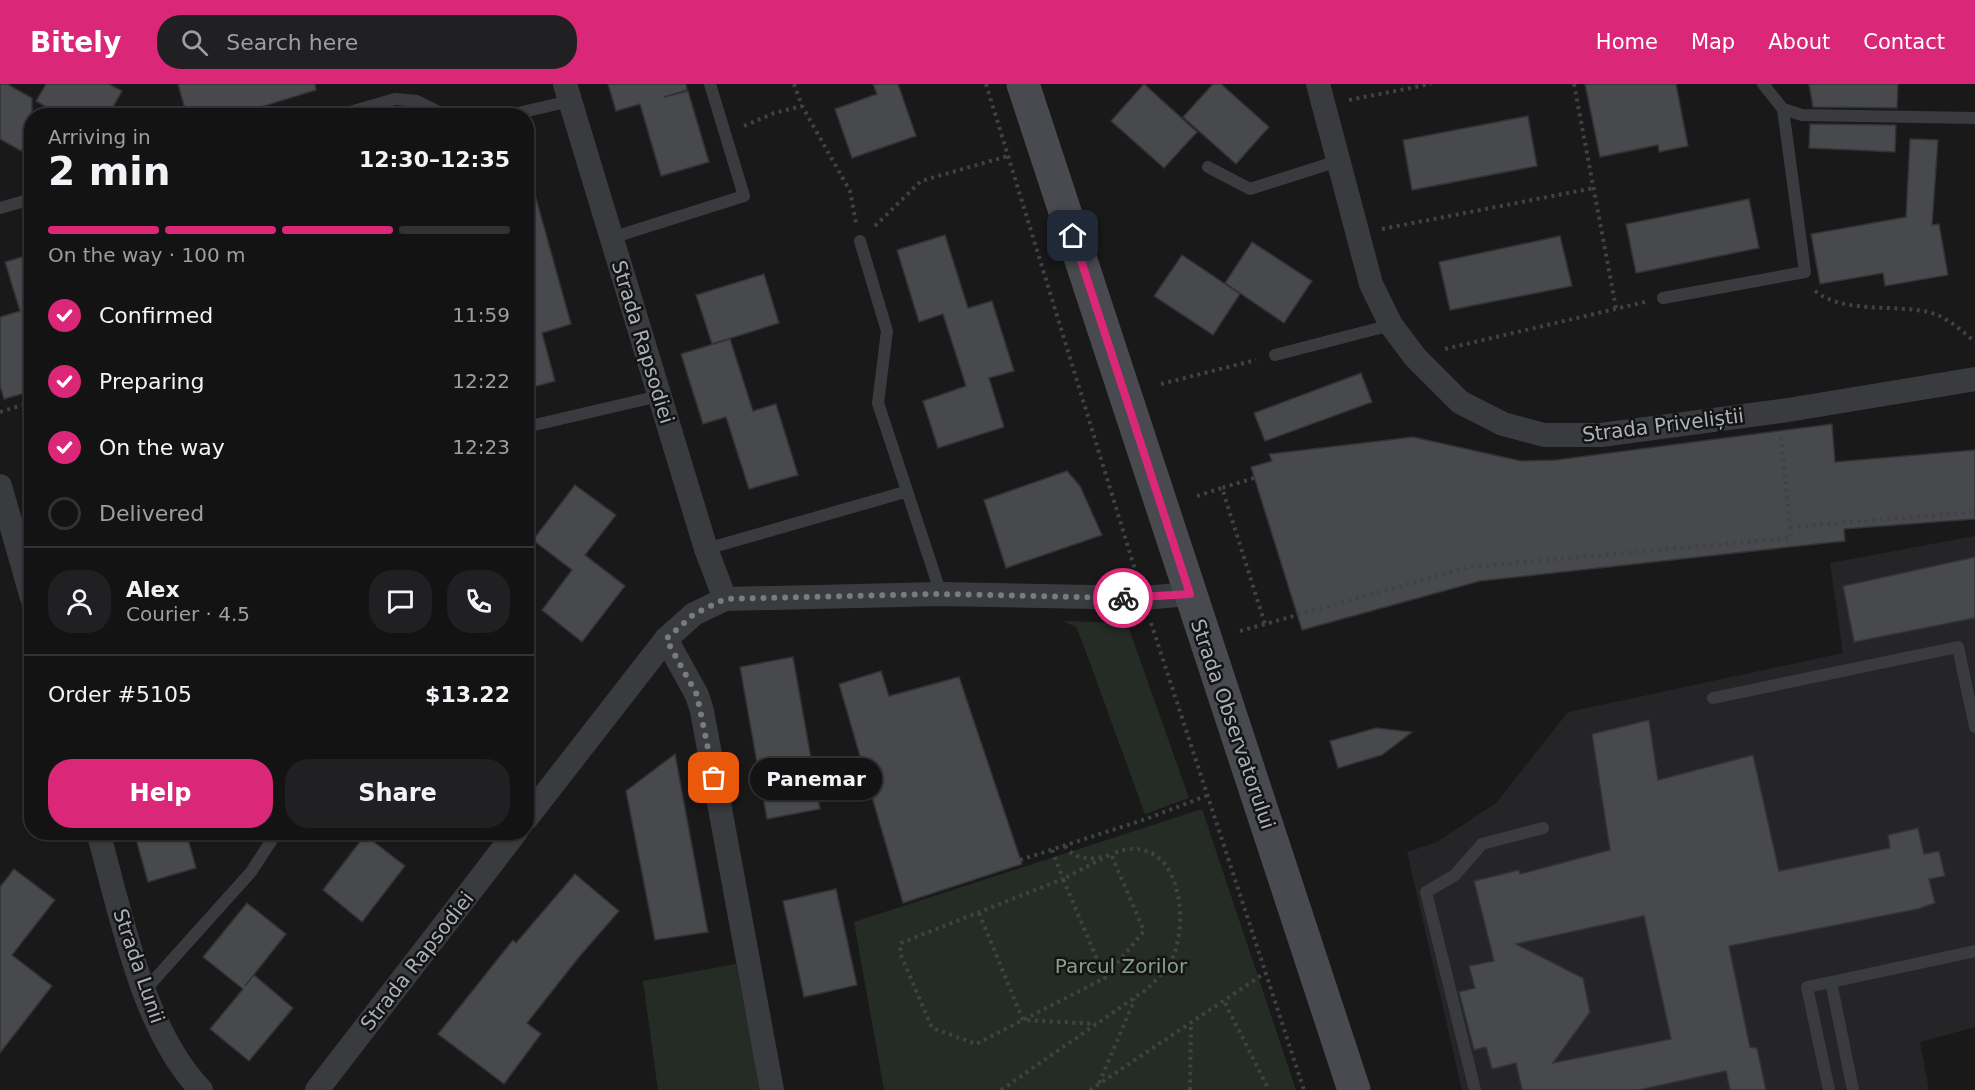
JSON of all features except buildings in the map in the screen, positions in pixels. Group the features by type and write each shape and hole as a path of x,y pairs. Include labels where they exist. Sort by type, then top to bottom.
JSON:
{"main road":[{"name":"Strada Observatorului","path":"1023,84 1354,1090"}],"street":[{"name":"Strada Rapsodiei","path":"567,93 706,549 725,599"},
{"name":"Strada Priveliștii","path":"1321,95 1371,284 1391,325 1416,357 1460,402 1503,424 1544,435 1613,434 1788,410 1975,379"},
{"path":"0,486 24,570"},
{"path":"534,809 666,639 694,614 725,599 941,594 1143,598 1190,594"},
{"path":"666,639 697,695 702,711 772,1090"},
{"name":"Strada Lunii","path":"100,840 134,959 157,1022 172,1050 201,1090"},
{"name":"Strada Rapsodiei","path":"317,1090 510,840"}],"lane":[{"path":"611,238 744,195 710,84"},
{"path":"1663,298 1805,272 1783,110 1763,84"},
{"path":"528,108 567,93"},
{"path":"364,108 395,99 417,101 431,108"},
{"path":"1783,110 1802,115 1975,118"},
{"path":"1208,167 1250,189 1338,161"},
{"path":"0,208 24,202"},
{"path":"860,241 887,331 878,403 905,492 941,594"},
{"path":"1275,355 1391,325"},
{"path":"534,425 659,396"},
{"path":"706,549 905,492"},
{"path":"1713,698 1958,647 1975,727"},
{"path":"1474,1090 1426,892 1455,875 1482,844 1543,828"},
{"path":"145,990 251,872 272,840"},
{"path":"1829,1090 1807,987 1975,951"},
{"path":"1831,982 1853,1090"}],"path":[{"path":"794,84 802,106 850,191 860,241"},
{"path":"986,84 1143,598 1304,1090"},
{"path":"1321,95 1431,84"},
{"path":"1574,84 1616,308"},
{"path":"726,137 758,119 802,106"},
{"path":"860,241 921,181 1008,156"},
{"path":"1358,234 1594,188"},
{"path":"1805,272 1816,293 1843,303 1930,312 1951,322 1975,342"},
{"path":"1416,357 1663,298"},
{"path":"1161,384 1275,355"},
{"path":"0,412 24,404"},
{"path":"1240,631 1470,567 1791,538 1780,431"},
{"path":"1197,496 1254,477"},
{"path":"1222,488 1265,624"},
{"path":"1790,527 1975,512"},
{"path":"1020,860 1146,819 1206,796"},
{"path":"1001,1090 1135,998 1167,969 1177,947 1179,901 1166,862 1154,853 1140,848 1096,858 1081,857 1070,852 1065,846"},
{"path":"1052,850 1105,978"},
{"path":"1111,854 1144,931 1105,978 976,1044 932,1028 900,953 901,943 1063,879 1111,854"},
{"path":"979,913 1023,1020"},
{"path":"1092,1090 1265,974"},
{"path":"1099,1085 1135,998"},
{"path":"1225,1002 1269,1090"},
{"path":"1023,1020 1097,1024"},
{"path":"1190,1090 1191,1024"}],"shaded area":[{"path":"1975,536 1975,1027 1920,1042 1929,1090 1462,1090 1407,852 1437,842 1496,803 1568,712 1843,653 1830,563"}],"green space":[{"path":"1063,621 1127,623 1189,798 1145,814 1082,641 1076,627"},
{"name":"Parcul Zorilor","path":"1202,809 1296,1090 884,1090 854,922"},
{"path":"736,964 761,1090 658,1090 643,981"}],"way so far":[{"path":"714,778 697,695 666,639 694,614 725,599 941,594 1123,598"}],"place":[{"name":"Panemar","path":"714,778"}],"route":[{"path":"1073,236 1190,594 1123,598"}]}
